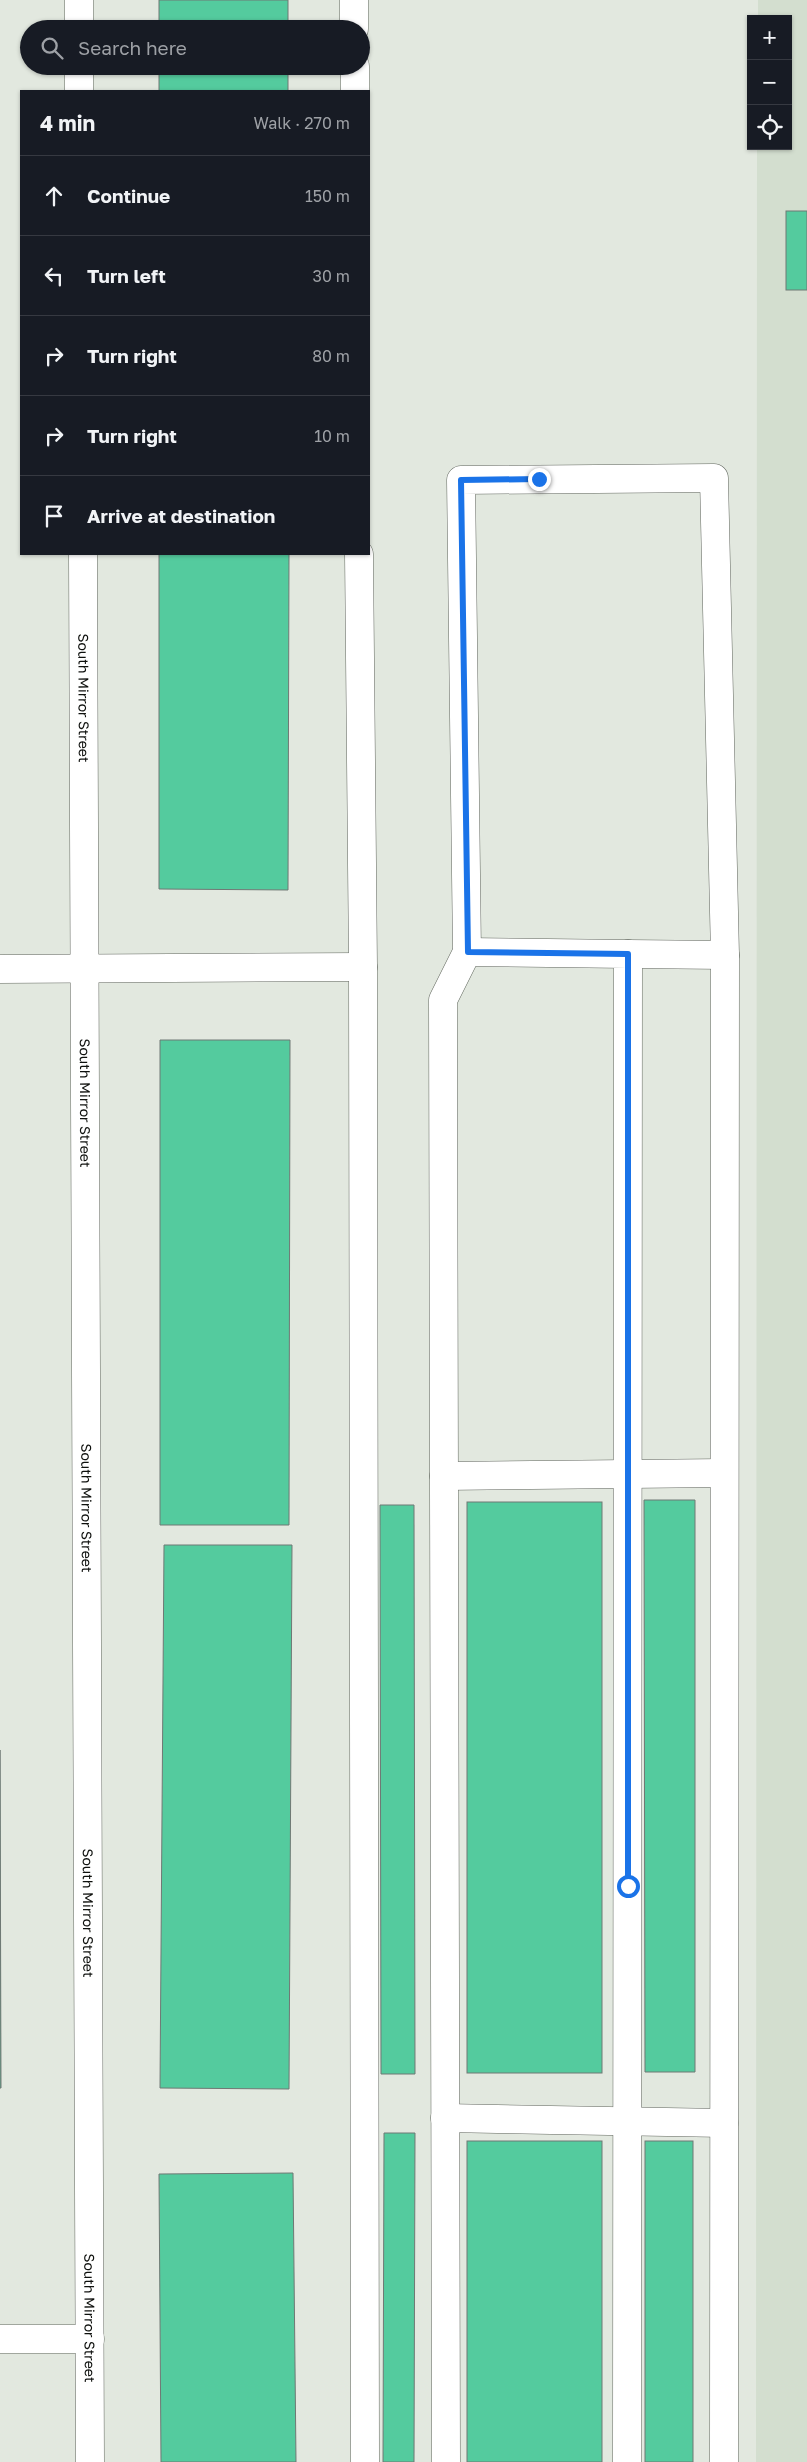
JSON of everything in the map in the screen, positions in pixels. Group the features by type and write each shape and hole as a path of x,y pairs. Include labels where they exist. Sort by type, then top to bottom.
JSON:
{"street":[{"path":"79,0 79,20"},
{"path":"354,0 354,20"},
{"path":"79,75 80,90"},
{"path":"355,75 355,90"},
{"path":"446,2462 442,1000 468,952 461,480 714,478 725,955 724,2462"},
{"name":"South Mirror Street","path":"83,555 90,2462"},
{"path":"359,555 363,967 365,2462"},
{"path":"468,952 725,955"},
{"path":"627,2462 628,954"},
{"path":"0,969 363,967"},
{"path":"444,1476 724,1473"},
{"path":"445,2118 724,2123"},
{"path":"0,2339 90,2339"}],"shaded area":[{"path":"758,0 807,0 807,2462 756,2462 757,150 792,150 792,15 758,15"}],"building":[{"path":"159,0 288,0 288,20 159,20"},
{"path":"159,75 288,75 288,90 159,90"},
{"path":"786,211 807,211 807,290 786,290"},
{"path":"159,555 289,555 288,890 159,889"},
{"path":"160,1040 290,1040 289,1525 160,1525"},
{"path":"644,1500 695,1500 695,2072 645,2072"},
{"path":"467,1502 602,1502 602,2073 467,2073"},
{"path":"380,1505 414,1505 415,2074 381,2074"},
{"path":"164,1545 292,1545 289,2089 160,2088"},
{"path":"0,1750 1,2088 0,2088"},
{"path":"384,2133 415,2133 414,2462 383,2462"},
{"path":"467,2141 602,2141 602,2462 467,2462"},
{"path":"645,2141 693,2141 693,2462 645,2462"},
{"path":"293,2173 296,2462 161,2462 159,2174"}],"route":[{"path":"539,479 461,480 468,952 628,954 628,1886"}]}
